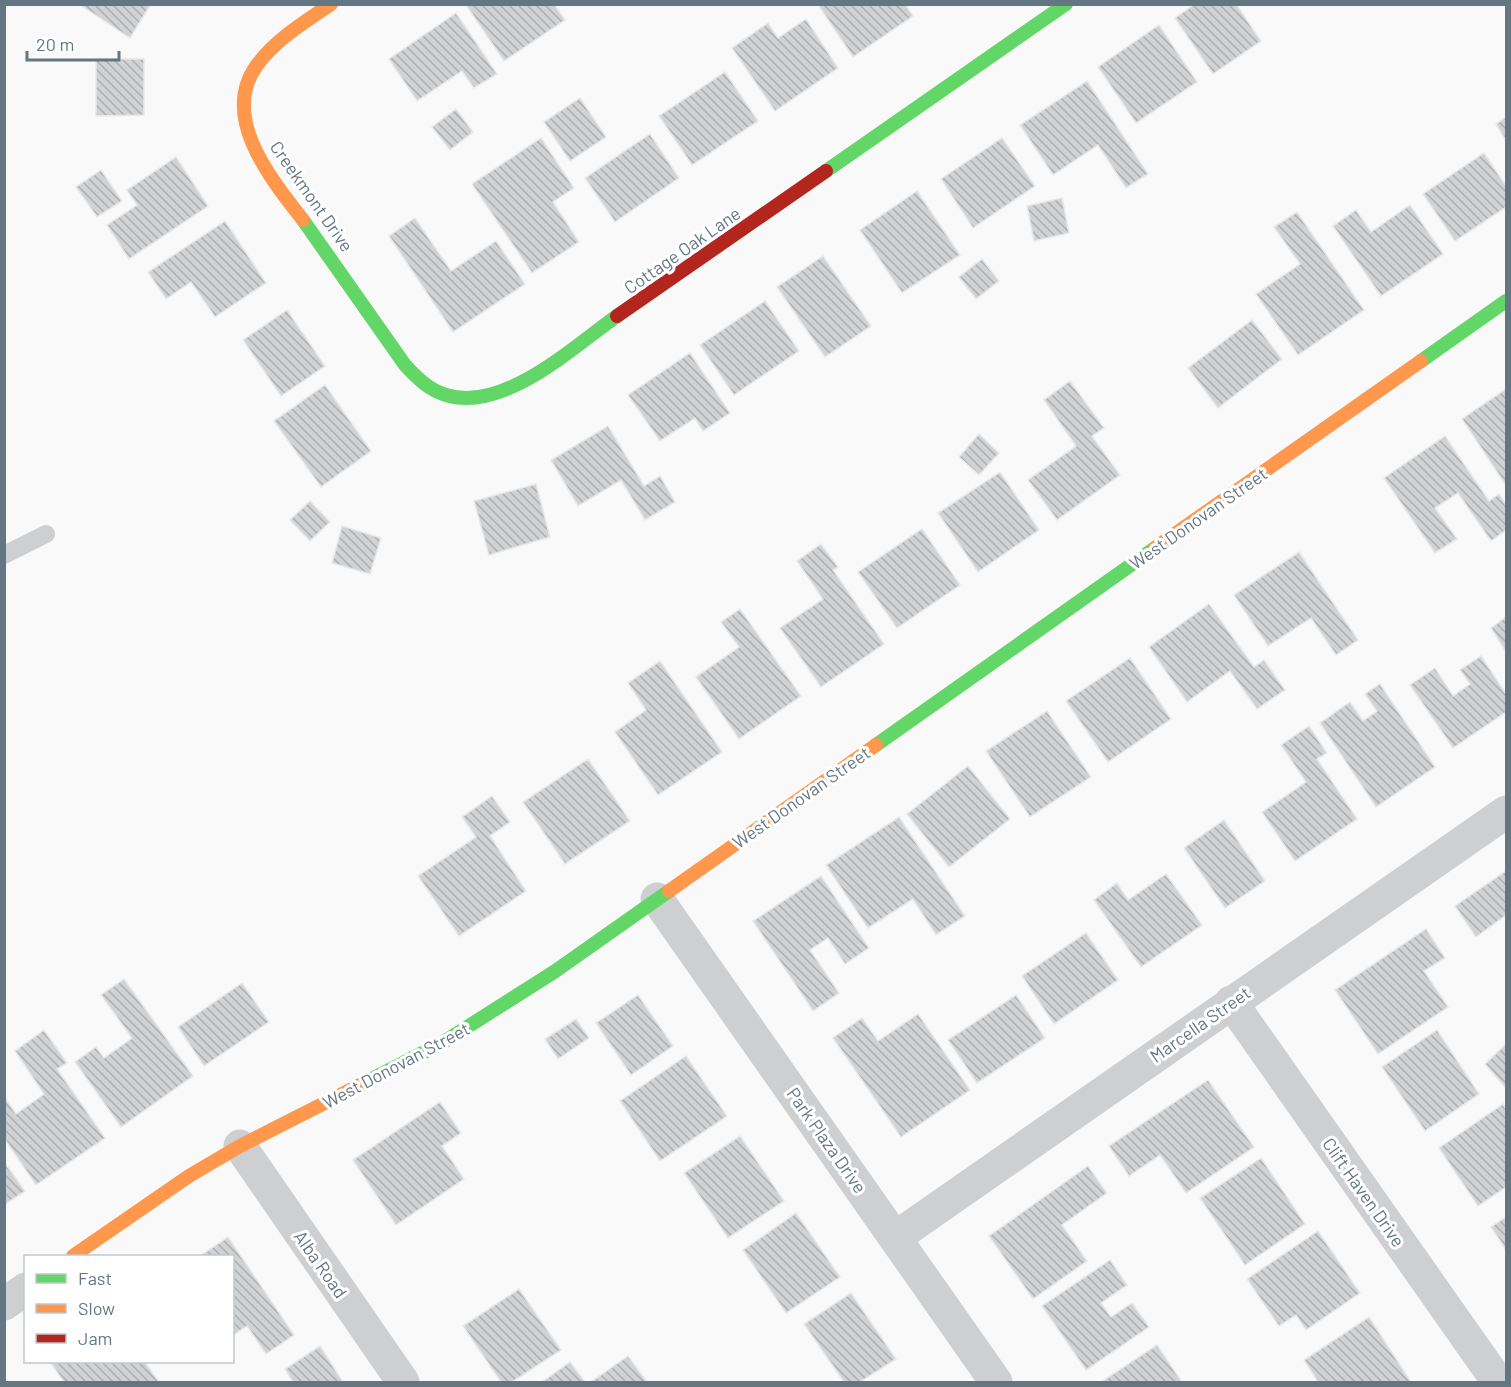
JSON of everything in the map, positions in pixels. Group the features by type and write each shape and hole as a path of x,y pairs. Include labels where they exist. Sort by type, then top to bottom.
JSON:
{"street":[{"name":"Creekmont Drive","path":"331,4 283,38 257,65 245,93 249,125 257,155 340,268"},
{"name":"Cottage Oak Lane","path":"340,268 403,364 430,388 459,399 488,396 523,382 1066,4"},
{"name":"West Donovan Street","path":"75,1255 189,1176 240,1146 442,1043 554,972 1506,301"},
{"name":"Marcella Street","path":"896,1237 1506,812"},
{"name":"Park Plaza Drive","path":"657,899 896,1237 996,1383"},
{"name":"Clift Haven Drive","path":"1231,1002 1498,1383"},
{"name":"Alba Road","path":"240,1146 403,1383"},
{"path":"4,1304 24,1290"}],"lane":[{"path":"4,555 46,534"}],"building":[{"path":"79,4 151,4 130,38"},
{"path":"554,4 565,20 504,61 466,5"},
{"path":"821,4 905,4 913,16 853,57 819,6"},
{"path":"1195,4 1236,4 1261,41 1213,74 1175,18"},
{"path":"456,13 497,74 474,88 462,71 417,101 389,59"},
{"path":"806,19 838,68 775,111 732,48 768,23 778,38"},
{"path":"1159,25 1197,82 1136,123 1098,67"},
{"path":"96,59 144,59 144,115 96,116"},
{"path":"725,72 758,121 692,165 659,116"},
{"path":"1087,81 1148,174 1126,188 1098,145 1053,175 1020,125"},
{"path":"580,98 606,137 570,161 544,122"},
{"path":"456,109 473,132 450,150 432,127"},
{"path":"1506,117 1506,141 1496,124"},
{"path":"650,134 679,178 615,222 585,178"},
{"path":"541,138 574,188 553,202 579,242 532,273 472,184"},
{"path":"1002,138 1035,186 973,228 941,179"},
{"path":"1484,153 1506,186 1506,207 1455,241 1423,194"},
{"path":"176,157 208,206 129,259 107,225 137,205 127,190"},
{"path":"101,170 122,201 97,217 76,187"},
{"path":"917,191 960,255 902,293 860,230"},
{"path":"1062,198 1069,233 1034,241 1027,206"},
{"path":"1410,205 1443,254 1381,296 1333,226 1356,210 1371,232"},
{"path":"1297,212 1364,310 1298,355 1256,294 1300,264 1274,227"},
{"path":"415,218 451,271 496,241 525,284 453,332 389,236"},
{"path":"225,221 266,283 215,317 191,282 166,299 148,272"},
{"path":"823,256 871,326 825,357 777,287"},
{"path":"982,259 999,281 976,299 959,277"},
{"path":"765,301 799,351 734,395 700,345"},
{"path":"287,310 325,366 281,396 243,340"},
{"path":"1252,320 1282,359 1218,408 1188,368"},
{"path":"690,353 730,413 703,431 695,418 660,441 628,395"},
{"path":"1070,381 1104,428 1092,436 1120,475 1057,520 1028,480 1076,446 1044,400"},
{"path":"325,385 371,451 321,487 274,421"},
{"path":"1506,389 1506,483 1505,484 1462,419"},
{"path":"608,426 644,486 660,476 675,502 645,520 621,480 578,506 551,460"},
{"path":"979,434 999,453 979,475 959,457"},
{"path":"1445,436 1489,501 1499,494 1506,505 1506,530 1491,541 1458,493 1435,508 1457,539 1435,553 1384,478"},
{"path":"1000,472 1039,530 978,572 938,513"},
{"path":"536,484 550,537 489,555 474,501"},
{"path":"310,501 330,522 310,541 290,520"},
{"path":"342,526 381,538 370,574 332,563"},
{"path":"922,529 960,585 897,628 858,572"},
{"path":"821,544 838,567 833,570 884,644 821,687 780,628 823,599 797,561"},
{"path":"1299,552 1358,640 1336,655 1311,618 1268,646 1234,595"},
{"path":"1209,604 1254,667 1264,660 1285,690 1257,709 1230,671 1187,702 1149,647"},
{"path":"740,609 801,696 739,739 696,677 739,647 721,622"},
{"path":"1506,617 1506,652 1491,628"},
{"path":"1481,656 1506,694 1506,712 1453,748 1410,685 1435,668 1453,696 1470,684 1460,670"},
{"path":"1130,658 1171,719 1108,762 1066,701"},
{"path":"660,661 722,752 658,795 615,732 646,710 628,683"},
{"path":"1380,684 1435,767 1376,807 1320,723 1350,702 1363,721 1377,711 1365,694"},
{"path":"1047,711 1091,777 1030,817 986,751"},
{"path":"1309,726 1327,753 1317,759 1357,819 1295,861 1262,812 1306,782 1281,745"},
{"path":"588,759 630,821 565,864 523,802"},
{"path":"968,766 1010,819 949,867 907,814"},
{"path":"492,796 510,822 490,836 526,891 459,936 418,876 476,837 462,817"},
{"path":"899,817 965,916 936,935 913,899 868,928 826,865"},
{"path":"1224,820 1265,881 1225,908 1184,848"},
{"path":"1506,871 1506,915 1476,937 1455,906"},
{"path":"1166,874 1202,925 1141,967 1094,900 1117,883 1128,900"},
{"path":"821,876 869,948 845,964 828,938 810,950 839,993 813,1011 753,921"},
{"path":"1426,929 1445,958 1424,971 1448,1007 1378,1054 1335,990"},
{"path":"1086,933 1118,980 1054,1024 1022,976"},
{"path":"124,979 193,1076 121,1127 75,1062 96,1047 104,1058 132,1038 101,995"},
{"path":"242,983 269,1022 204,1066 178,1027"},
{"path":"638,995 673,1046 631,1075 596,1023"},
{"path":"1016,995 1045,1038 977,1083 948,1040"},
{"path":"918,1014 970,1090 901,1137 833,1038 862,1018 878,1041"},
{"path":"576,1019 589,1038 558,1059 545,1039"},
{"path":"44,1030 67,1063 57,1069 105,1138 36,1185 4,1138 4,1100 6,1099 16,1114 44,1094 15,1051"},
{"path":"1437,1030 1479,1094 1425,1131 1382,1067"},
{"path":"1506,1044 1506,1088 1485,1064"},
{"path":"686,1056 727,1116 660,1161 620,1101"},
{"path":"1208,1080 1254,1147 1186,1193 1160,1155 1129,1176 1109,1146"},
{"path":"440,1102 461,1133 442,1146 464,1179 396,1225 353,1160"},
{"path":"1503,1104 1506,1109 1506,1187 1478,1206 1439,1148"},
{"path":"740,1136 784,1201 728,1238 684,1173"},
{"path":"1261,1158 1305,1224 1245,1265 1200,1198"},
{"path":"4,1162 25,1191 4,1205"},
{"path":"1088,1166 1107,1193 1062,1225 1087,1261 1033,1299 989,1236"},
{"path":"796,1213 840,1277 786,1313 743,1250"},
{"path":"1506,1217 1506,1250 1491,1227"},
{"path":"1318,1231 1360,1293 1306,1330 1296,1315 1279,1326 1247,1279"},
{"path":"228,1237 294,1335 266,1354 247,1326 234,1335 234,1255 201,1255"},
{"path":"1110,1260 1127,1285 1101,1303 1111,1317 1132,1303 1149,1327 1086,1370 1042,1306"},
{"path":"519,1289 561,1350 512,1382 501,1382 463,1326"},
{"path":"851,1293 896,1359 860,1382 844,1382 804,1324"},
{"path":"1369,1317 1411,1382 1318,1382 1304,1360"},
{"path":"1157,1345 1182,1382 1101,1382"},
{"path":"320,1346 343,1382 293,1382 285,1369"},
{"path":"628,1356 647,1382 591,1382"},
{"path":"570,1362 585,1382 542,1382"},
{"path":"51,1363 146,1363 159,1382 64,1382"}],"traffic: fast":[{"path":"826,171 1066,4"},
{"path":"303,220 405,365 429,387 446,395 468,398 491,395 514,386 559,359 617,316"},
{"path":"1421,361 1506,301"},
{"path":"876,745 1155,548"},
{"path":"358,1086 442,1043 554,972 669,891"}],"traffic: slow":[{"path":"303,220 277,186 254,147 247,126 244,106 247,85 257,65 291,32 331,4"},
{"path":"1155,548 1421,361"},
{"path":"669,891 876,745"},
{"path":"74,1255 189,1176 240,1146 358,1086"}],"traffic: jam":[{"path":"617,316 826,171"}]}
